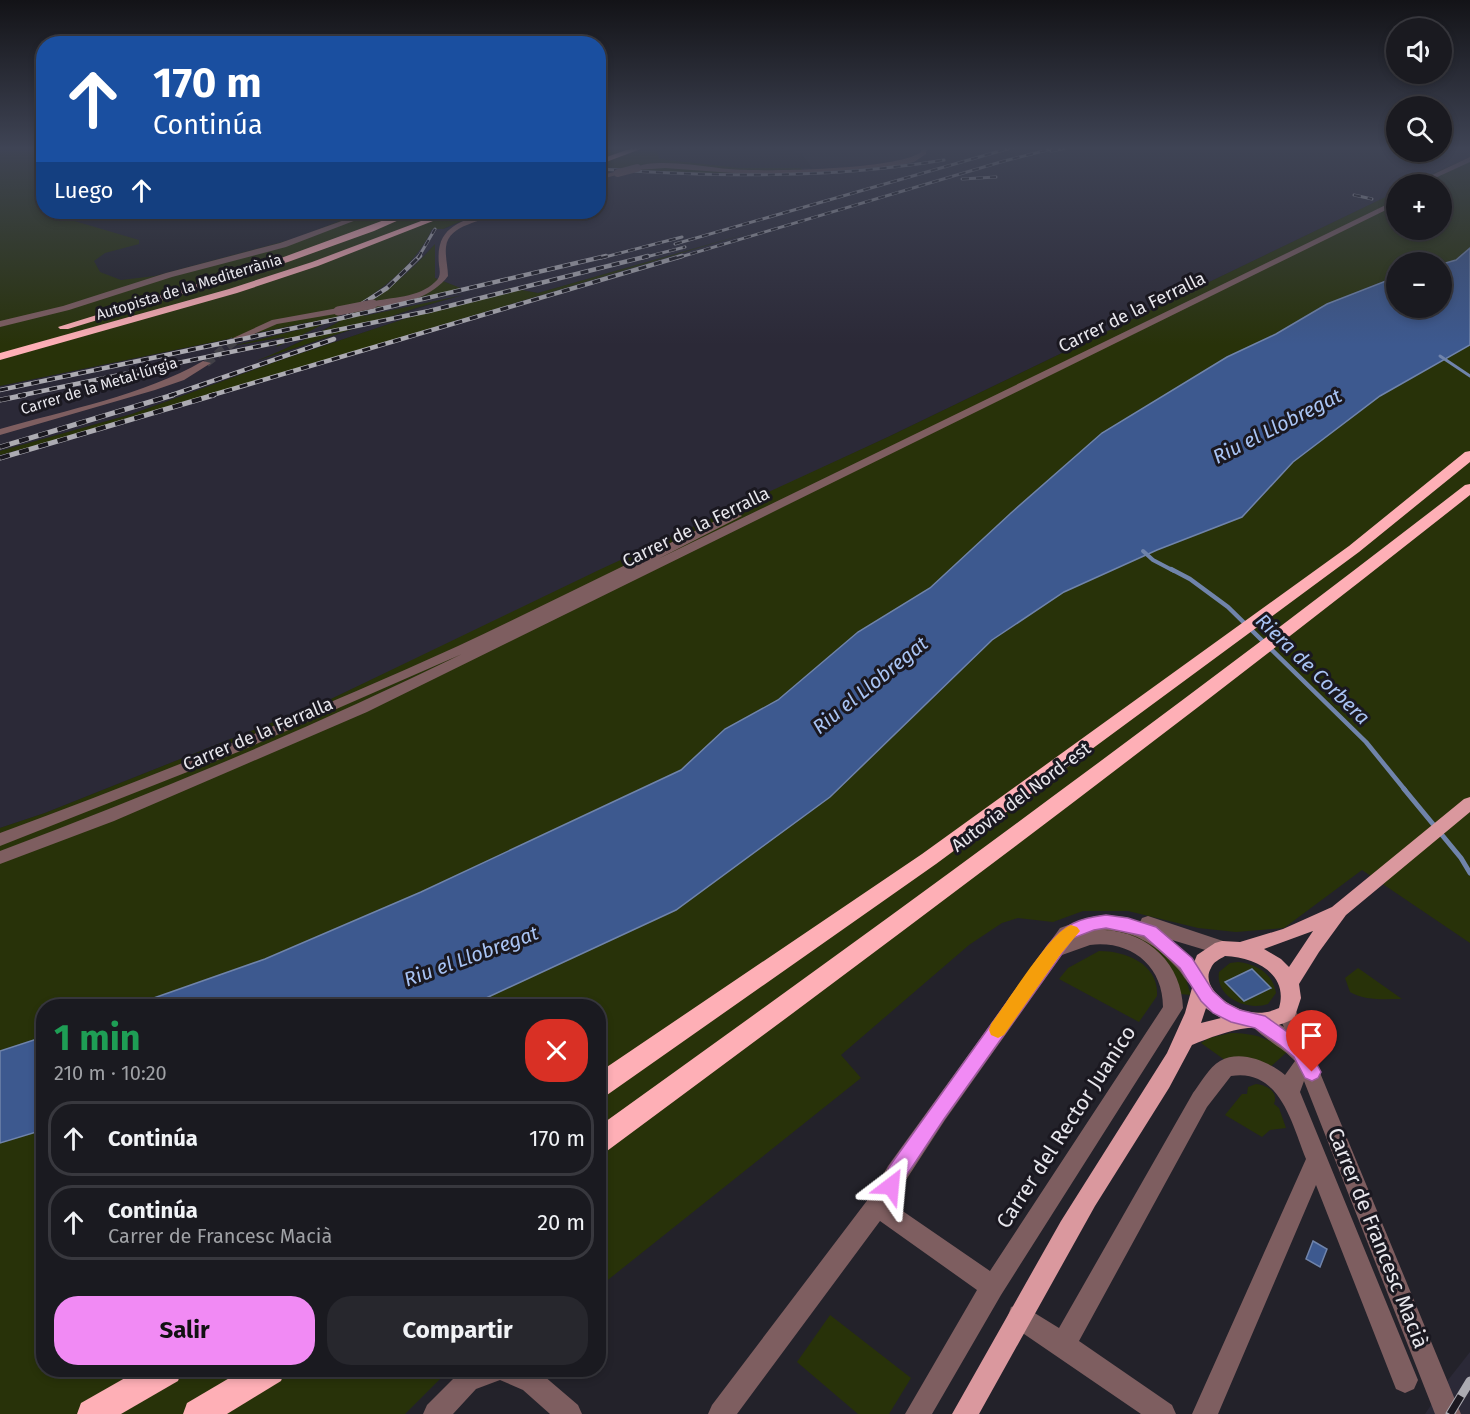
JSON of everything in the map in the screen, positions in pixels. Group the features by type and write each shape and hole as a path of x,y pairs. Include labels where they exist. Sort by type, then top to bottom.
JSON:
{"highway":[{"name":"Autopista de la Mediterrània","path":"34,336 250,271 395,219"},
{"path":"0,345 122,314 225,283 415,219"},
{"name":"Autopista de la Mediterrània","path":"0,357 233,291 315,264 418,219"},
{"path":"1452,470 1470,446"},
{"name":"Autovia del Nord-est","path":"606,1081 929,859 1354,549 1470,455"},
{"name":"Autovia del Nord-est","path":"606,1136 907,917 1250,658 1470,488"},
{"path":"92,1414 155,1377"},
{"path":"198,1414 259,1377"}],"main road":[{"path":"1290,982 1312,946 1340,910 1470,803"},
{"path":"965,1414 1104,1169 1186,1038 1198,1009 1201,985 1198,972 1204,958 1222,948 1244,948 1288,935 1340,910"},
{"path":"1186,1038 1209,1029 1253,1021 1275,1020 1287,1013 1293,993 1290,982 1275,964 1244,948"},
{"path":"1201,985 1228,1014 1253,1021"}],"street":[{"name":"Carrer de la Ferralla","path":"0,840 99,804 299,722 463,648 1357,213"},
{"name":"Carrer de la Ferralla","path":"0,858 108,818 362,709 1374,213"},
{"path":"0,324 66,308 169,275 283,245 354,219"},
{"path":"238,338 275,322 419,294 435,286 444,276 442,249 445,238 457,228 478,219"},
{"name":"Carrer de la Metal·lúrgia","path":"0,432 151,388 190,373 206,363"},
{"path":"1060,946 1053,936 1063,925 1074,919 1104,914 1142,921 1222,948"},
{"path":"721,1414 877,1206 891,1186 896,1173 1068,933 1086,925 1106,922 1128,925 1150,932 1167,944 1201,985"},
{"name":"Carrer del Rector Juanico","path":"918,1414 993,1287 1173,1008 1173,992 1169,980 1149,953 1120,938 1086,939 1060,946"},
{"name":"Carrer de Francesc Macià","path":"1287,1013 1300,1040 1304,1057 1448,1414"},
{"path":"1063,1345 1200,1100 1219,1075 1226,1068 1239,1065 1256,1067 1270,1074 1290,1092 1304,1057 1253,1021"},
{"name":"Carrer de Francesc Macià","path":"1290,1092 1405,1380"},
{"path":"1205,1414 1317,1158"},
{"path":"877,1206 993,1287"},
{"path":"1020,1316 1163,1414"},
{"path":"436,1414 467,1380 475,1377"},
{"path":"526,1377 538,1384 568,1414"}],"shaded area":[{"path":"606,213 1352,213 888,437 331,699 45,813 0,828 0,455 723,240 538,293 510,288 404,319 281,360 132,414 0,451 0,386 310,322 314,326 246,343 286,337 278,345 341,315 384,286 409,262 428,238 432,229 444,229 467,219 606,219","holes":["434,245 435,278 462,289 362,312 364,316 448,299 271,356 340,321 372,301 392,287"]},
{"path":"1470,1352 1470,1414 1425,1414 1448,1380"}],"green space":[{"path":"0,213 36,213 36,219 68,219 139,240 139,244 105,253 94,261 100,272 121,280 155,276 297,238 344,219 467,219 443,229 432,229 405,268 386,285 342,314 276,347 285,337 232,346 314,326 310,322 0,386"},
{"path":"1352,213 1386,213 1386,240 1452,240 1452,213 1470,213 1470,248 1452,261 1452,252 1386,252 1386,280 1327,304 1276,334 1227,357 1102,433 930,588 858,632 778,700 725,729 681,770 422,892 265,959 151,999 36,999 36,1039 0,1051 0,828 45,813 331,699 601,569 888,437"},
{"path":"749,233 0,455 0,451 132,414 281,360 404,319 510,288 538,293"},
{"path":"435,244 435,278 463,289 363,312 364,316 463,295 416,308 256,361 329,327 375,299 416,264"},
{"path":"1470,345 1470,943 1362,870 1284,928 1236,932 1198,928 1128,911 1083,911 1053,922 1018,918 1002,923 969,945 841,1055 861,1078 606,1281 606,999 484,999 931,700 992,640 1064,592 1157,550 1242,517 1293,462 1380,396"},
{"path":"1097,929 1128,931 1165,951 1186,980 1191,995 1180,994 1174,973"},
{"path":"1099,951 1130,957 1147,968 1153,975 1157,996 1139,1022 1059,979 1068,968"},
{"path":"1230,963 1252,965 1268,975 1276,993 1268,1004 1251,1006 1242,1004 1222,989 1219,972"},
{"path":"1358,968 1402,999 1369,998 1350,992 1345,978"},
{"path":"1231,1033 1260,1037 1287,1052 1267,1070 1229,1063 1201,1043 1209,1038"},
{"path":"1256,1084 1268,1088 1273,1093 1274,1104 1279,1108 1286,1128 1270,1130 1262,1137 1225,1115 1242,1094 1247,1094 1248,1087"},
{"path":"36,1132 36,1377 442,1377 405,1414 0,1414 0,1143"},
{"path":"830,1315 911,1378 889,1414 858,1414 797,1362"}],"water":[{"name":"Riu el Llobregat","path":"1470,248 1470,345 1380,396 1293,462 1242,517 1157,550 1064,592 992,640 830,797 676,910 484,999 151,999 265,959 421,892 681,770 725,729 778,700 858,632 930,588 1102,433 1227,357 1276,334 1327,304 1386,281 1386,318 1452,318 1452,261"},
{"path":"1252,969 1271,988 1244,1001 1225,982"},
{"path":"36,1039 36,1132 0,1143 0,1051"},
{"path":"1313,1241 1327,1249 1320,1267 1306,1259"}],"waterway":[{"path":"1440,356 1470,376"},
{"name":"Riera de Corbera","path":"1143,551 1153,560 1174,571"},
{"name":"Riera de Corbera","path":"1171,569 1190,579 1228,607 1366,742 1405,790"},
{"name":"Riera de Corbera","path":"1404,789 1461,858 1470,873"}],"tunnel":[{"path":"206,363 238,338"}],"railway":[{"path":"675,244 783,213"},
{"path":"677,258 829,213"},
{"path":"418,258 435,229"},
{"path":"601,258 682,237"},
{"path":"642,258 685,247"},
{"path":"0,390 342,318 606,256"},
{"path":"18,396 429,311 648,256"},
{"path":"209,396 682,256"},
{"path":"348,313 387,288 418,258"},
{"path":"169,396 334,339"},
{"path":"0,400 25,395"},
{"path":"0,447 173,395"},
{"path":"0,458 214,395"},
{"path":"1450,1414 1470,1381"}],"slow traffic":[{"path":"998,1030 1054,950 1071,931"}],"route":[{"path":"891,1186 896,1173 1054,950 1068,933 1093,923 1128,925 1150,932 1167,944 1186,963 1207,996 1220,1008 1228,1014 1259,1021 1286,1039 1301,1052 1312,1072"}]}
